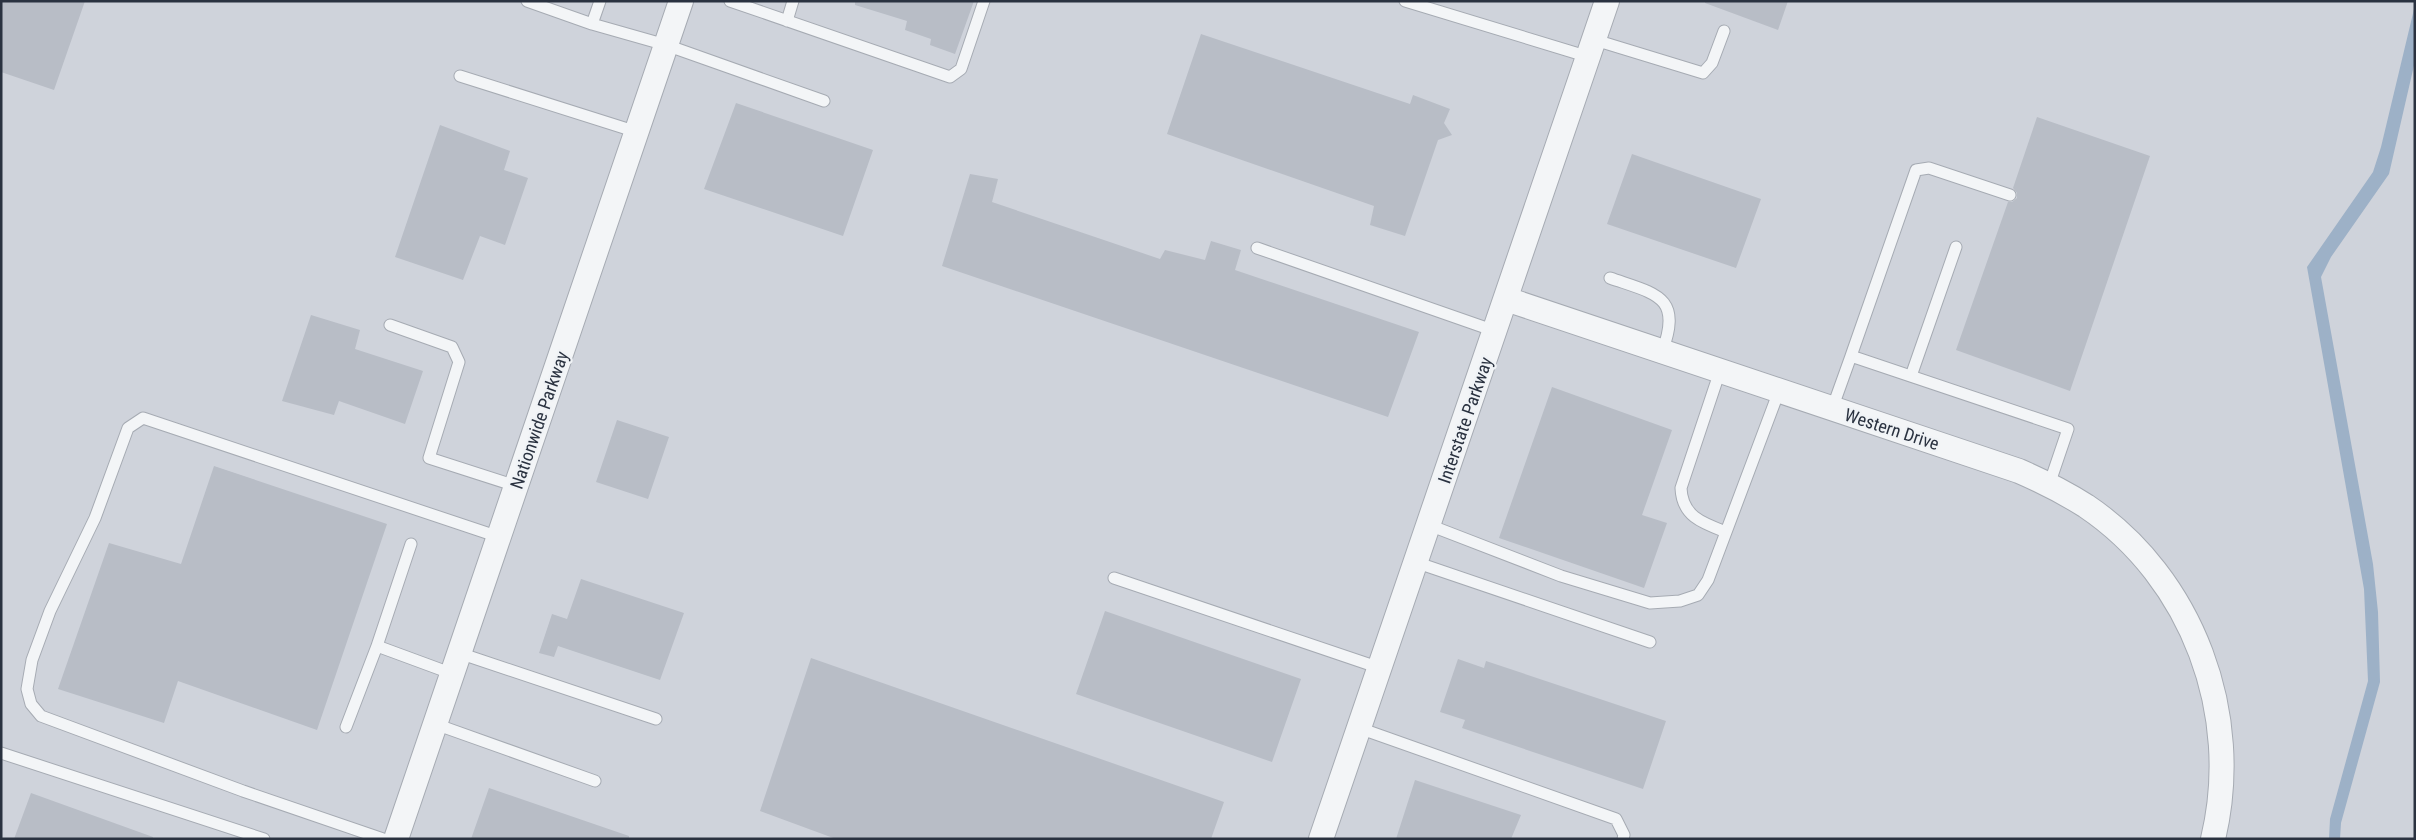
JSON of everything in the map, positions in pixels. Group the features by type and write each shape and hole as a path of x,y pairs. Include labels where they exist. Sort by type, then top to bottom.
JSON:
{"street":[{"name":"Nationwide Parkway","path":"396,839 681,1"},
{"name":"Interstate Parkway","path":"1321,839 1607,1"},
{"name":"Western Drive","path":"1506,299 2019,471 2049,485 2086,507 2117,530 2147,562 2173,597 2189,625 2204,661 2217,706 2222,744 2222,782 2213,839"}],"lane":[{"path":"527,1 592,24 666,45 824,101"},
{"path":"592,24 600,1"},
{"path":"730,1 950,77 961,69 984,1"},
{"path":"787,21 793,1"},
{"path":"1405,1 1592,49 1703,73 1712,64 1724,31"},
{"path":"460,76 637,132"},
{"path":"1832,408 1916,170 1929,168 2010,195"},
{"path":"1911,376 1956,246"},
{"path":"1257,248 1495,331"},
{"path":"1610,278 1646,290 1666,306 1670,313 1670,330 1662,352"},
{"path":"390,325 452,347 459,362 429,458 516,486"},
{"path":"1851,356 2068,429 2049,485"},
{"path":"1720,371 1681,488 1682,502 1692,515 1707,525 1726,532"},
{"path":"1428,525 1560,576 1650,603 1680,601 1698,595 1708,580 1778,391"},
{"path":"383,839 243,791 41,716 31,704 26,690 32,660 50,611 95,518 128,428 143,418 499,537"},
{"path":"346,727 377,646 411,544"},
{"path":"1415,562 1650,642"},
{"path":"1114,578 1380,668"},
{"path":"377,646 456,663 656,719"},
{"path":"435,724 595,782"},
{"path":"1359,728 1616,819 1624,835 1623,839"},
{"path":"1,753 264,839"}],"shaded area":[{"path":"1,1 2415,1 2415,839 1,839"}],"water":[{"path":"2415,5 2415,61 2389,174 2331,257 2321,277 2373,564 2378,612 2380,682 2341,823 2340,839 2329,839 2330,819 2368,681 2364,589 2307,267 2373,172 2381,147"}],"building":[{"path":"1,1 85,1 54,90 1,72"},
{"path":"855,1 974,1 955,54 930,45 931,39 905,30 907,21 855,5"},
{"path":"1705,1 1788,1 1778,30 1705,3"},
{"path":"1201,34 1410,104 1413,95 1450,109 1444,123 1452,135 1438,140 1405,236 1370,225 1374,206 1167,134"},
{"path":"736,103 873,150 843,236 704,189"},
{"path":"2037,117 2150,156 2070,391 1956,350 2008,202 2012,202 2017,198 2017,193 2013,188"},
{"path":"440,125 510,151 504,170 528,178 505,245 480,236 463,280 395,257"},
{"path":"1632,154 1761,199 1736,268 1607,224"},
{"path":"970,174 998,179 992,202 1160,259 1165,250 1205,260 1211,241 1241,250 1235,270 1419,332 1388,417 942,266"},
{"path":"311,315 360,330 355,349 423,371 405,424 339,401 334,415 282,401"},
{"path":"1552,387 1672,430 1642,515 1667,523 1644,588 1499,538"},
{"path":"617,420 669,437 648,499 596,482"},
{"path":"214,466 387,524 317,730 178,681 164,723 58,689 109,543 181,564"},
{"path":"581,579 684,613 660,680 558,646 554,657 539,653 552,614 567,619"},
{"path":"1105,611 1301,679 1272,762 1076,694"},
{"path":"811,658 1224,802 1211,839 836,839 760,811"},
{"path":"1458,659 1484,668 1486,661 1666,721 1643,789 1462,728 1465,720 1440,712"},
{"path":"1415,780 1521,815 1511,839 1396,839"},
{"path":"489,788 629,836 629,839 471,839"},
{"path":"31,793 153,837 153,839 14,839"}]}
